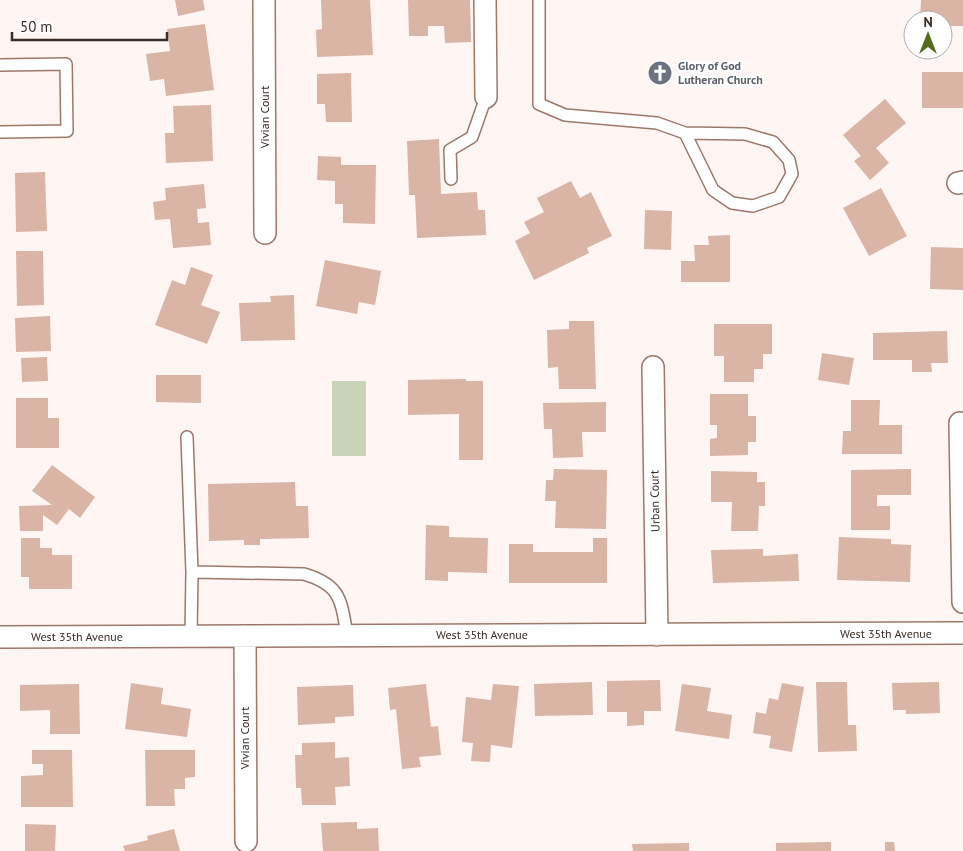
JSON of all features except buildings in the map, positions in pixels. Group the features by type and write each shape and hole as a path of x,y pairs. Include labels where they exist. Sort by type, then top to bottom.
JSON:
{"street":[{"name":"Vivian Court","path":"264,0 265,233"},
{"path":"485,0 486,97"},
{"name":"Urban Court","path":"653,367 657,635"},
{"path":"960,423 963,602"},
{"name":"West 35th Avenue","path":"0,637 963,633"},
{"name":"Vivian Court","path":"245,636 246,841"}],"lane":[{"path":"539,0 539,104 565,115 657,123 685,133 745,134 773,142 789,160 792,174 779,197 753,206 732,202 713,190 685,133"},
{"path":"0,65 66,64 67,131 0,132"},
{"path":"451,179 450,150 472,137 486,97"},
{"path":"187,437 192,572 191,636"},
{"path":"192,572 304,574 319,578 335,590 342,606 348,635"}],"green space":[{"path":"332,381 366,381 366,456 332,456"}],"place":[{"name":"Glory of God Lutheran Church","path":"660,73"}]}
